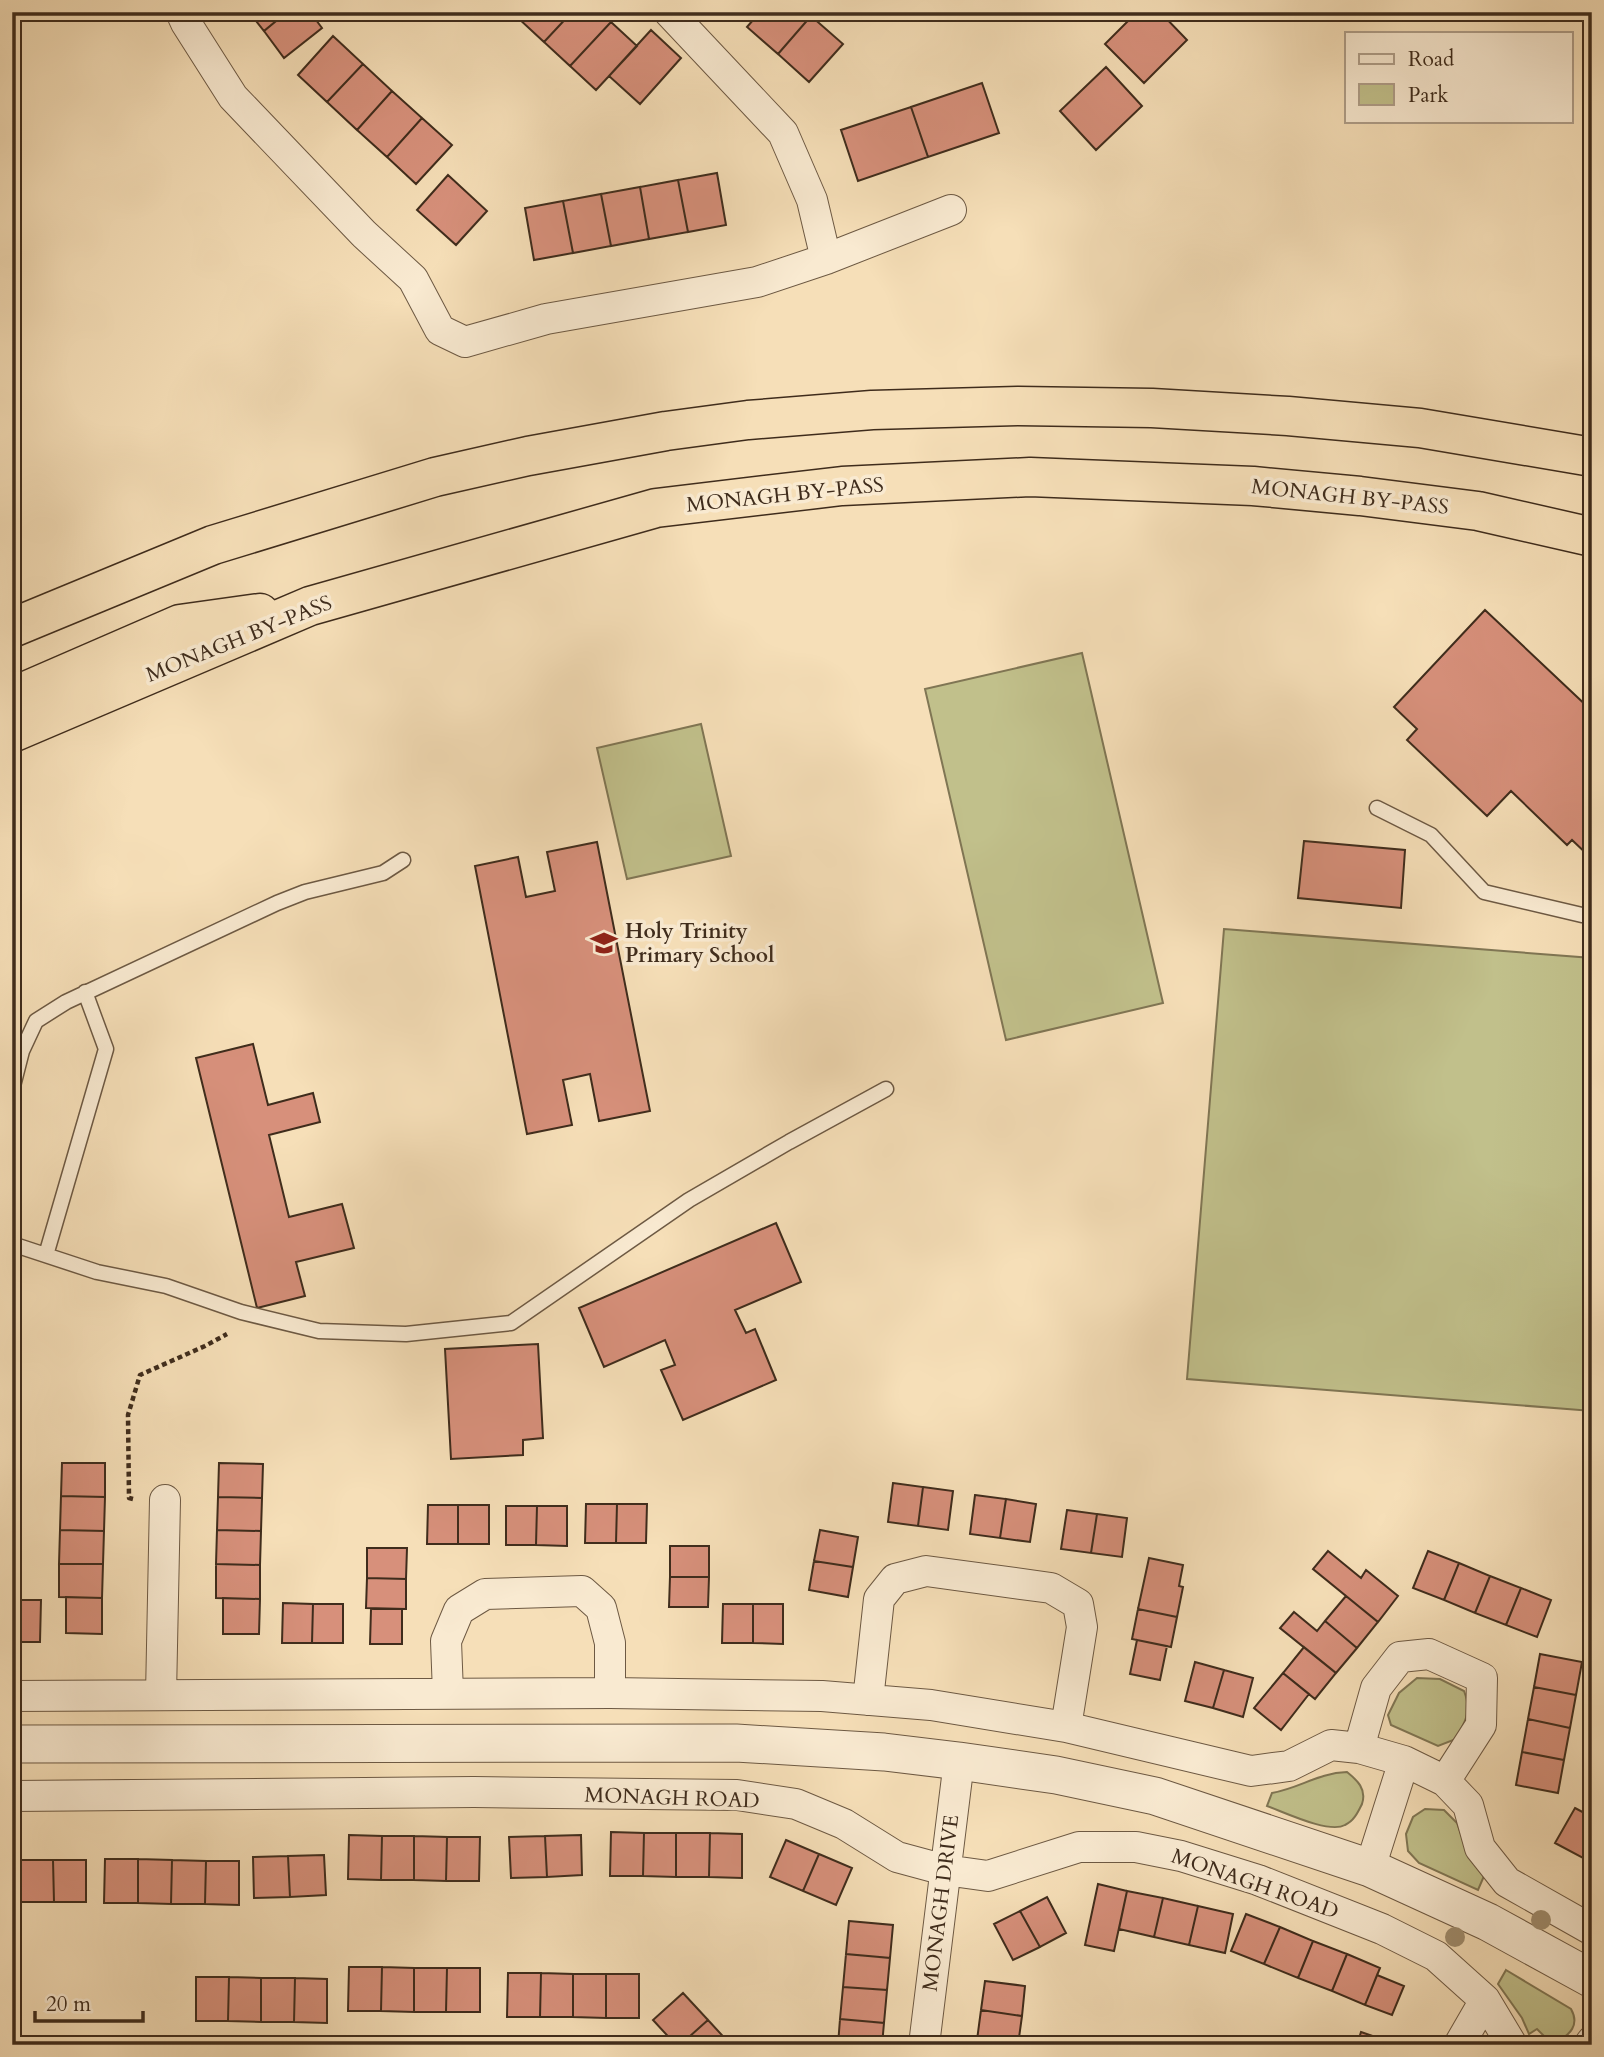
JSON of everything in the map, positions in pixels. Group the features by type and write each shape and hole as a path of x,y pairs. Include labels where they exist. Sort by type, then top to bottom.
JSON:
{"highway":[{"path":"12,628 213,545 435,477 528,456 666,431 748,420 872,411 1004,406 1152,408 1288,416 1420,428 1592,457"},
{"name":"MONAGH BY-PASS","path":"12,733 310,606 656,508 842,486 1030,477 1253,486 1360,496 1478,511 1592,537"},
{"path":"12,697 180,624 310,606"}],"street":[{"path":"181,12 233,97 364,234 413,279 440,330 465,342 545,319 757,282 826,259 951,210"},
{"path":"669,12 783,133 812,200 826,259"},
{"path":"160,1695 165,1500"},
{"path":"868,1700 879,1599 895,1579 926,1572 1037,1586 1051,1588 1078,1604 1082,1627 1066,1727"},
{"path":"449,1693 446,1641 459,1610 485,1594 582,1591 601,1608 610,1643 610,1693"},
{"path":"1359,1748 1377,1688 1400,1657 1429,1654 1482,1678 1481,1725 1445,1781"},
{"path":"12,1696 449,1693 822,1696 931,1705 1066,1727 1251,1771 1289,1766 1331,1745 1359,1748 1404,1761 1445,1781 1468,1805 1480,1848 1507,1882 1592,1930"},
{"path":"12,1744 736,1743 884,1752 1056,1775 1155,1796 1370,1868 1488,1922 1592,1979"},
{"name":"MONAGH DRIVE","path":"924,2045 959,1761"},
{"path":"1370,1868 1404,1761"},
{"name":"MONAGH ROAD","path":"12,1796 460,1792 737,1796 796,1804 844,1824 897,1857 946,1870 988,1876 1079,1847 1136,1847 1181,1856 1258,1880 1382,1929 1436,1956 1485,2000 1512,2045"},
{"path":"1459,2045 1485,2000"}],"lane":[{"path":"1377,808 1431,835 1485,892 1582,915 1592,915"},
{"path":"12,1090 22,1051 36,1021 66,1002 286,900 305,892 383,873 402,860"},
{"path":"46,1255 106,1049 85,992"},
{"path":"12,1244 97,1272 166,1286 232,1309 319,1331 406,1334 511,1323 689,1200 886,1089"}],"path":[{"path":"165,1500 128,1499 128,1415 140,1375 228,1334 232,1309"}],"green space":[{"path":"1082,653 1163,1003 1006,1040 925,689"},
{"path":"701,724 731,856 627,879 597,748"},
{"path":"1224,929 1592,958 1592,1411 1187,1379"},
{"path":"1417,1678 1440,1679 1464,1691 1468,1705 1467,1716 1456,1739 1438,1746 1391,1725 1388,1715 1399,1693"},
{"path":"1347,1772 1360,1785 1363,1799 1355,1816 1345,1825 1318,1825 1267,1806 1272,1793 1327,1775"},
{"path":"1425,1809 1444,1810 1457,1823 1465,1845 1484,1876 1478,1890 1419,1863 1408,1851 1406,1834 1413,1817"},
{"path":"1506,1970 1571,2009 1574,2025 1566,2036 1556,2042 1546,2038 1537,2029 1529,2034 1522,2018 1498,1984"}],"building":[{"path":"249,12 287,12 264,31"},
{"path":"287,12 310,12 322,28 284,58 264,31"},
{"path":"523,12 572,12 544,42 518,18"},
{"path":"572,12 600,12 611,22 570,66 544,42"},
{"path":"760,12 807,12 811,16 778,54 747,27"},
{"path":"1137,12 1160,12 1187,40 1144,83 1105,44"},
{"path":"811,16 843,44 809,82 778,54"},
{"path":"611,22 637,46 596,90 570,66"},
{"path":"651,30 681,58 640,104 609,76"},
{"path":"333,36 363,64 327,102 298,75"},
{"path":"363,64 392,91 357,130 327,102"},
{"path":"1106,67 1142,106 1096,150 1060,111"},
{"path":"982,83 999,133 928,157 911,107"},
{"path":"392,91 422,118 387,157 357,130"},
{"path":"911,107 928,157 858,181 841,130"},
{"path":"422,118 452,145 416,184 387,157"},
{"path":"717,173 726,225 688,232 678,180"},
{"path":"448,175 487,211 456,245 417,210"},
{"path":"678,180 688,232 649,239 640,187"},
{"path":"640,187 649,239 611,246 601,194"},
{"path":"601,194 611,246 573,253 563,201"},
{"path":"563,201 573,253 534,260 525,208"},
{"path":"1485,610 1592,711 1592,859 1572,840 1567,845 1511,791 1487,816 1407,740 1417,729 1394,707"},
{"path":"1304,841 1405,850 1401,908 1298,898"},
{"path":"597,842 650,1111 599,1121 590,1074 563,1080 572,1125 527,1134 475,866 518,857 526,897 555,891 547,852"},
{"path":"253,1044 268,1105 313,1093 320,1122 269,1135 289,1217 342,1204 354,1248 296,1262 305,1296 257,1308 196,1058"},
{"path":"776,1223 801,1282 735,1310 746,1333 755,1329 776,1380 683,1420 661,1370 675,1365 665,1340 604,1367 579,1308"},
{"path":"538,1344 543,1438 523,1440 523,1455 451,1459 445,1349"},
{"path":"62,1463 105,1463 105,1497 61,1496"},
{"path":"219,1463 263,1464 262,1498 218,1497"},
{"path":"893,1483 923,1487 918,1526 888,1522"},
{"path":"923,1487 953,1491 948,1530 918,1526"},
{"path":"975,1495 1006,1499 1000,1538 970,1534"},
{"path":"61,1496 105,1497 104,1531 60,1530"},
{"path":"218,1497 262,1498 261,1531 217,1530"},
{"path":"1006,1499 1036,1504 1030,1542 1000,1538"},
{"path":"586,1504 617,1504 616,1543 585,1543"},
{"path":"617,1504 647,1504 646,1543 616,1543"},
{"path":"428,1505 458,1505 458,1544 427,1544"},
{"path":"458,1505 489,1505 489,1544 458,1544"},
{"path":"506,1506 537,1506 536,1545 506,1545"},
{"path":"537,1506 567,1506 567,1546 536,1545"},
{"path":"1067,1510 1097,1514 1091,1553 1061,1549"},
{"path":"1097,1514 1127,1518 1122,1557 1091,1553"},
{"path":"60,1530 104,1531 103,1564 59,1564"},
{"path":"217,1530 261,1531 260,1565 216,1564"},
{"path":"820,1530 858,1537 853,1567 814,1561"},
{"path":"670,1546 709,1546 709,1577 670,1577"},
{"path":"367,1548 407,1548 406,1579 367,1578"},
{"path":"1328,1551 1361,1578 1366,1570 1398,1596 1378,1622 1313,1569"},
{"path":"1428,1551 1459,1563 1444,1600 1413,1588"},
{"path":"1149,1558 1183,1565 1179,1586 1183,1587 1177,1617 1138,1609"},
{"path":"814,1561 853,1567 848,1597 809,1590"},
{"path":"1459,1563 1490,1576 1475,1613 1444,1600"},
{"path":"59,1564 103,1564 102,1598 59,1597"},
{"path":"216,1564 260,1565 260,1599 216,1598"},
{"path":"1490,1576 1521,1588 1506,1625 1475,1613"},
{"path":"670,1577 709,1577 708,1607 669,1607"},
{"path":"367,1578 406,1579 406,1609 366,1608"},
{"path":"1521,1588 1551,1600 1537,1637 1506,1625"},
{"path":"1346,1596 1378,1622 1357,1648 1325,1621"},
{"path":"66,1597 102,1598 102,1634 66,1633"},
{"path":"223,1598 260,1599 259,1634 223,1634"},
{"path":"12,1600 41,1600 40,1642 12,1642"},
{"path":"283,1603 313,1604 312,1643 282,1643"},
{"path":"313,1604 343,1604 343,1643 312,1643"},
{"path":"723,1604 753,1604 753,1643 722,1643"},
{"path":"753,1604 783,1604 783,1644 753,1643"},
{"path":"371,1609 402,1609 402,1644 370,1644"},
{"path":"1138,1609 1177,1617 1171,1647 1132,1639"},
{"path":"1294,1612 1317,1631 1325,1621 1357,1648 1336,1673 1280,1628"},
{"path":"1137,1640 1167,1646 1160,1680 1130,1674"},
{"path":"1304,1647 1336,1673 1315,1699 1283,1673"},
{"path":"1540,1654 1582,1662 1576,1695 1534,1687"},
{"path":"1195,1662 1224,1670 1213,1708 1185,1701"},
{"path":"1224,1670 1253,1678 1243,1717 1213,1708"},
{"path":"1283,1673 1309,1694 1281,1730 1254,1708"},
{"path":"1534,1687 1576,1695 1570,1728 1528,1719"},
{"path":"1528,1719 1570,1728 1564,1760 1522,1752"},
{"path":"1522,1752 1564,1760 1558,1793 1516,1785"},
{"path":"1575,1808 1592,1817 1592,1841 1583,1858 1555,1843"},
{"path":"611,1832 644,1833 643,1876 610,1876"},
{"path":"644,1833 676,1833 676,1877 643,1876"},
{"path":"676,1833 710,1833 709,1877 676,1877"},
{"path":"710,1833 742,1834 742,1878 709,1877"},
{"path":"349,1835 382,1836 381,1880 348,1879"},
{"path":"581,1835 582,1875 547,1877 545,1836"},
{"path":"382,1836 414,1836 414,1880 381,1880"},
{"path":"414,1836 447,1837 446,1881 414,1880"},
{"path":"545,1836 547,1877 511,1878 509,1837"},
{"path":"447,1837 480,1837 479,1881 446,1881"},
{"path":"786,1840 819,1854 803,1891 770,1877"},
{"path":"819,1854 852,1868 836,1905 803,1891"},
{"path":"324,1855 326,1895 290,1897 288,1856"},
{"path":"288,1856 290,1897 254,1898 253,1857"},
{"path":"105,1859 138,1859 138,1903 104,1903"},
{"path":"138,1859 172,1860 171,1904 138,1903"},
{"path":"21,1860 53,1860 54,1902 21,1902"},
{"path":"53,1860 86,1860 86,1902 54,1902"},
{"path":"172,1860 206,1861 205,1904 171,1904"},
{"path":"206,1861 239,1861 239,1905 205,1904"},
{"path":"1098,1884 1127,1891 1114,1951 1085,1945"},
{"path":"1127,1891 1163,1898 1154,1937 1119,1929"},
{"path":"1047,1897 1066,1933 1040,1947 1020,1911"},
{"path":"1163,1898 1198,1906 1189,1945 1154,1937"},
{"path":"1198,1906 1233,1914 1225,1953 1189,1945"},
{"path":"1020,1911 1040,1947 1013,1960 994,1924"},
{"path":"1246,1914 1280,1927 1264,1964 1231,1951"},
{"path":"849,1921 893,1925 890,1958 846,1954"},
{"path":"1280,1927 1313,1941 1298,1978 1264,1964"},
{"path":"1313,1941 1347,1954 1332,1991 1298,1978"},
{"path":"846,1954 890,1958 887,1990 843,1987"},
{"path":"1347,1954 1380,1968 1365,2005 1332,1991"},
{"path":"349,1967 382,1967 381,2011 348,2011"},
{"path":"382,1967 414,1968 414,2012 381,2011"},
{"path":"414,1968 447,1968 446,2012 414,2012"},
{"path":"447,1968 480,1968 480,2012 446,2012"},
{"path":"508,1973 541,1973 540,2017 507,2017"},
{"path":"541,1973 573,1974 573,2017 540,2017"},
{"path":"573,1974 606,1974 606,2018 573,2017"},
{"path":"606,1974 639,1974 639,2018 606,2018"},
{"path":"1377,1975 1404,1986 1392,2015 1365,2005"},
{"path":"196,1977 229,1977 228,2021 196,2021"},
{"path":"229,1977 261,1978 261,2022 228,2021"},
{"path":"261,1978 295,1978 294,2022 261,2022"},
{"path":"295,1978 327,1979 327,2023 294,2022"},
{"path":"985,1981 1025,1986 1022,2016 981,2010"},
{"path":"843,1987 887,1990 884,2023 840,2019"},
{"path":"683,1993 708,2020 680,2045 676,2045 653,2020"},
{"path":"981,2010 1022,2016 1018,2045 977,2040"},
{"path":"840,2019 884,2023 882,2045 838,2045"},
{"path":"708,2020 731,2045 680,2045"},
{"path":"1361,2032 1399,2045 1357,2045"},
{"path":"1049,2037 1081,2038 1081,2045 1049,2045"},
{"path":"1081,2038 1114,2039 1113,2045 1081,2045"},
{"path":"1114,2039 1147,2040 1146,2045 1113,2045"},
{"path":"1147,2040 1179,2041 1179,2045 1146,2045"}],"place":[{"name":"Holy Trinity Primary School","path":"604,943"}]}
